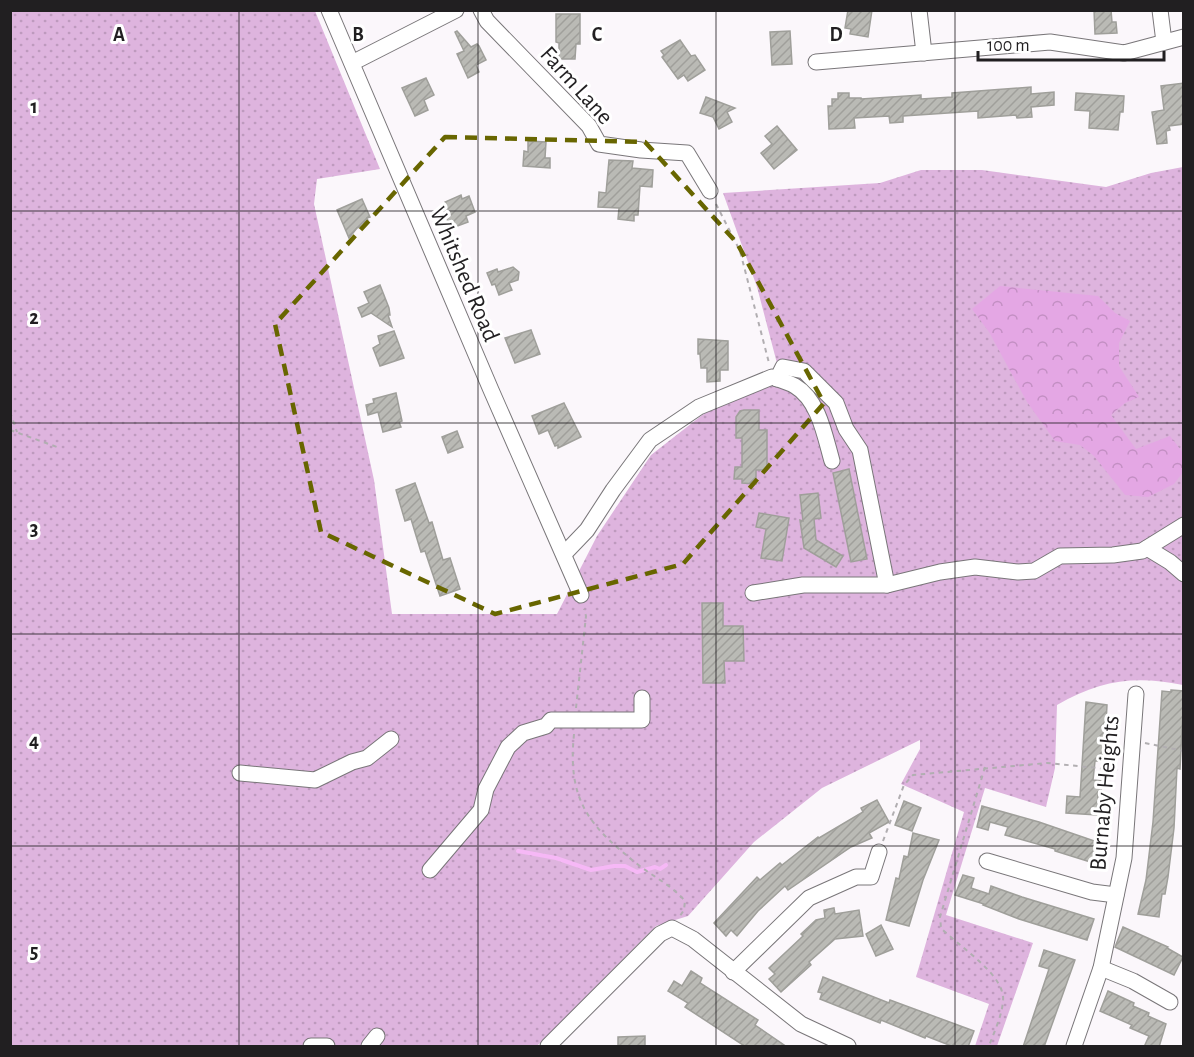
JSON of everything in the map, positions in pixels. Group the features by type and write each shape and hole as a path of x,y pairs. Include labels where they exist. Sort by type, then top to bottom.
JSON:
{"street":[{"name":"Whitshed Road","path":"328,10 581,595"},
{"path":"352,63 456,10"},
{"name":"Farm Lane","path":"481,10 488,21 589,126 599,144 687,153 710,191"},
{"path":"919,10 924,52"},
{"path":"1160,10 1164,42"},
{"path":"816,62 1050,42 1124,53 1184,37"},
{"path":"564,554 587,530 613,490 651,440 699,407 775,378 783,367 804,372 836,403 846,429 860,450 887,585"},
{"path":"775,378 796,386 809,399 822,426 832,461"},
{"path":"753,593 803,585 887,585 940,572 975,567 1018,572 1034,571 1060,556 1113,555 1142,551 1184,525"},
{"path":"1147,548 1184,574"},
{"name":"Burnaby Heights","path":"1074,1047 1101,968 1124,858 1136,694"},
{"path":"429,870 481,810 486,789 508,747 517,737 546,726 551,720 642,720 642,698"},
{"path":"240,773 315,780 351,762 367,758 391,739"},
{"path":"733,972 809,898 856,877 871,877 879,852"},
{"name":"Burnaby Heights","path":"987,861 1092,892 1116,895"},
{"path":"548,1047 660,934 672,928 693,939 801,1024 848,1047"},
{"path":"1101,968 1133,981 1170,1002"},
{"path":"310,1047 327,1047"}],"path":[{"path":"710,191 740,251 775,378"},
{"path":"10,412 17,432"},
{"path":"10,430 57,447"},
{"path":"581,595 586,616 575,720 572,763 574,781 581,806 596,829 641,867 676,890 685,901 684,910 672,928"},
{"path":"1133,740 1184,751"},
{"path":"879,852 904,785 913,775 1047,763 1131,771"},
{"path":"985,767 940,917 941,928 989,971 1001,986 1004,1000 989,1047"}],"highlighted area":[{"path":"445,137 645,142 737,243 824,403 683,564 495,614 321,532 275,324"}],"shaded area":[{"path":"11,11 315,11 380,169 317,179 314,204 374,480 392,614 557,614 597,536 651,455 760,374 779,371 757,287 723,193 880,183 921,170 982,170 1106,187 1151,173 1183,167 1183,685 1149,680 1118,682 1088,690 1057,705 1055,768 1046,807 985,788 946,915 1033,943 997,1046 975,1046 989,1004 916,977 964,812 901,784 920,749 920,740 822,788 754,842 688,916 656,926 537,1046 11,1046"}],"green space":[{"path":"1000,286 1098,296 1115,313 1130,321 1119,343 1119,366 1139,397 1125,403 1111,415 1136,449 1170,436 1183,453 1183,472 1174,484 1148,497 1125,495 1094,456 1080,445 1055,441 1027,402 989,332 972,309"}],"building":[{"path":"848,10 872,10 868,37 850,34 851,29 845,28"},
{"path":"1094,10 1111,10 1112,22 1116,22 1117,33 1095,34"},
{"path":"556,14 580,14 580,44 576,44 575,59 559,59 559,43 556,42"},
{"path":"457,31 471,47 477,44 479,46 486,60 476,65 479,72 468,78 457,54 464,51 455,32"},
{"path":"790,31 792,64 772,65 770,32"},
{"path":"680,40 691,56 695,55 705,70 688,81 684,75 678,79 662,57 664,55 661,51"},
{"path":"426,78 434,95 424,100 428,110 415,116 402,88"},
{"path":"1184,83 1184,124 1169,126 1170,130 1166,131 1167,143 1157,144 1152,112 1164,110 1161,86"},
{"path":"1031,87 1031,94 1054,92 1054,105 1031,107 1032,117 1017,118 1016,115 978,118 978,111 903,116 903,122 890,123 889,116 854,118 855,128 829,129 828,106 832,106 832,99 838,99 838,93 849,93 849,98 861,99 921,95 921,99 952,97 952,93"},
{"path":"1076,93 1124,96 1118,130 1089,128 1090,111 1075,110"},
{"path":"706,97 735,108 727,112 732,122 719,129 713,117 700,113"},
{"path":"777,126 797,150 774,169 761,153 772,144 765,136"},
{"path":"528,141 546,142 545,158 550,158 550,168 523,166 524,151 528,152"},
{"path":"609,160 633,161 632,168 653,170 652,187 640,186 638,215 634,215 634,221 618,219 619,208 598,207 599,192 606,193"},
{"path":"461,195 462,199 469,196 475,212 466,216 468,222 455,227 448,222 442,206 446,204 445,202"},
{"path":"362,199 370,217 364,222 365,225 357,228 349,238 337,210"},
{"path":"513,267 519,272 518,280 509,283 512,290 499,295 487,273"},
{"path":"380,285 389,308 390,315 388,315 392,327 371,313 362,317 358,308 369,303 364,292"},
{"path":"531,330 540,354 515,363 505,338"},
{"path":"394,331 404,358 380,366 373,348 380,344 378,336"},
{"path":"698,339 728,341 728,370 720,370 720,381 707,382 707,368 701,368 700,354 698,354"},
{"path":"396,393 402,421 399,422 401,427 383,432 378,412 368,415 366,405 374,403 373,399"},
{"path":"564,403 581,437 558,448 548,430 539,434 532,416"},
{"path":"759,410 759,430 767,430 767,470 756,470 756,484 742,483 742,479 734,479 735,467 742,467 742,438 736,438 736,417 740,411"},
{"path":"457,431 463,447 448,453 442,437"},
{"path":"849,469 867,559 851,562 833,473"},
{"path":"415,483 429,523 432,522 443,560 450,558 460,589 440,596 425,551 421,552 411,519 405,521 396,490"},
{"path":"818,493 821,518 814,519 816,540 843,556 836,567 804,548 800,520 803,521 800,495"},
{"path":"759,513 789,518 782,561 761,558 766,529 756,527"},
{"path":"702,603 723,603 723,626 743,626 744,661 724,661 725,683 703,683"},
{"path":"1171,690 1184,691 1180,769 1177,768 1174,828 1168,877 1165,894 1162,894 1159,917 1138,914 1146,880 1153,822 1162,691 1171,692"},
{"path":"1086,702 1107,705 1104,761 1095,761 1093,780 1102,781 1101,792 1098,792 1097,815 1066,813 1067,796 1080,797"},
{"path":"877,800 889,822 869,833 872,838 851,847 788,890 785,886 758,911 737,936 731,930 726,936 714,923 757,877 760,880 818,837 863,812 861,808"},
{"path":"904,801 921,808 912,831 895,825"},
{"path":"982,806 1039,822 1106,845 1100,865 1005,835 1008,827 990,822 988,830 977,827"},
{"path":"913,833 939,840 923,880 909,926 886,920 896,878 899,879 904,856 908,857"},
{"path":"963,875 974,878 971,888 989,894 991,886 1094,919 1087,940 1019,919 955,895"},
{"path":"834,908 835,914 859,910 863,936 835,939 781,992 769,979 775,974 769,968 803,936 801,934 816,920 825,918 824,910"},
{"path":"881,925 893,949 876,956 866,934"},
{"path":"1123,927 1168,947 1183,957 1174,975 1115,947"},
{"path":"1044,950 1075,960 1044,1047 1023,1047 1049,969 1039,966"},
{"path":"691,971 702,978 700,983 758,1020 755,1025 787,1047 746,1047 685,1007 688,1003 668,991 674,981 682,986"},
{"path":"823,977 889,1003 890,1000 974,1031 968,1047 954,1047 926,1036 925,1038 820,999 822,993 818,992"},
{"path":"1108,991 1134,1003 1133,1006 1149,1013 1148,1016 1166,1024 1159,1047 1144,1047 1149,1036 1130,1028 1132,1025 1100,1011"},
{"path":"645,1036 645,1047 618,1047 618,1037"}],"waterway":[{"path":"518,851 556,858 591,870 625,866 637,872 655,867 660,869 666,865"}]}
